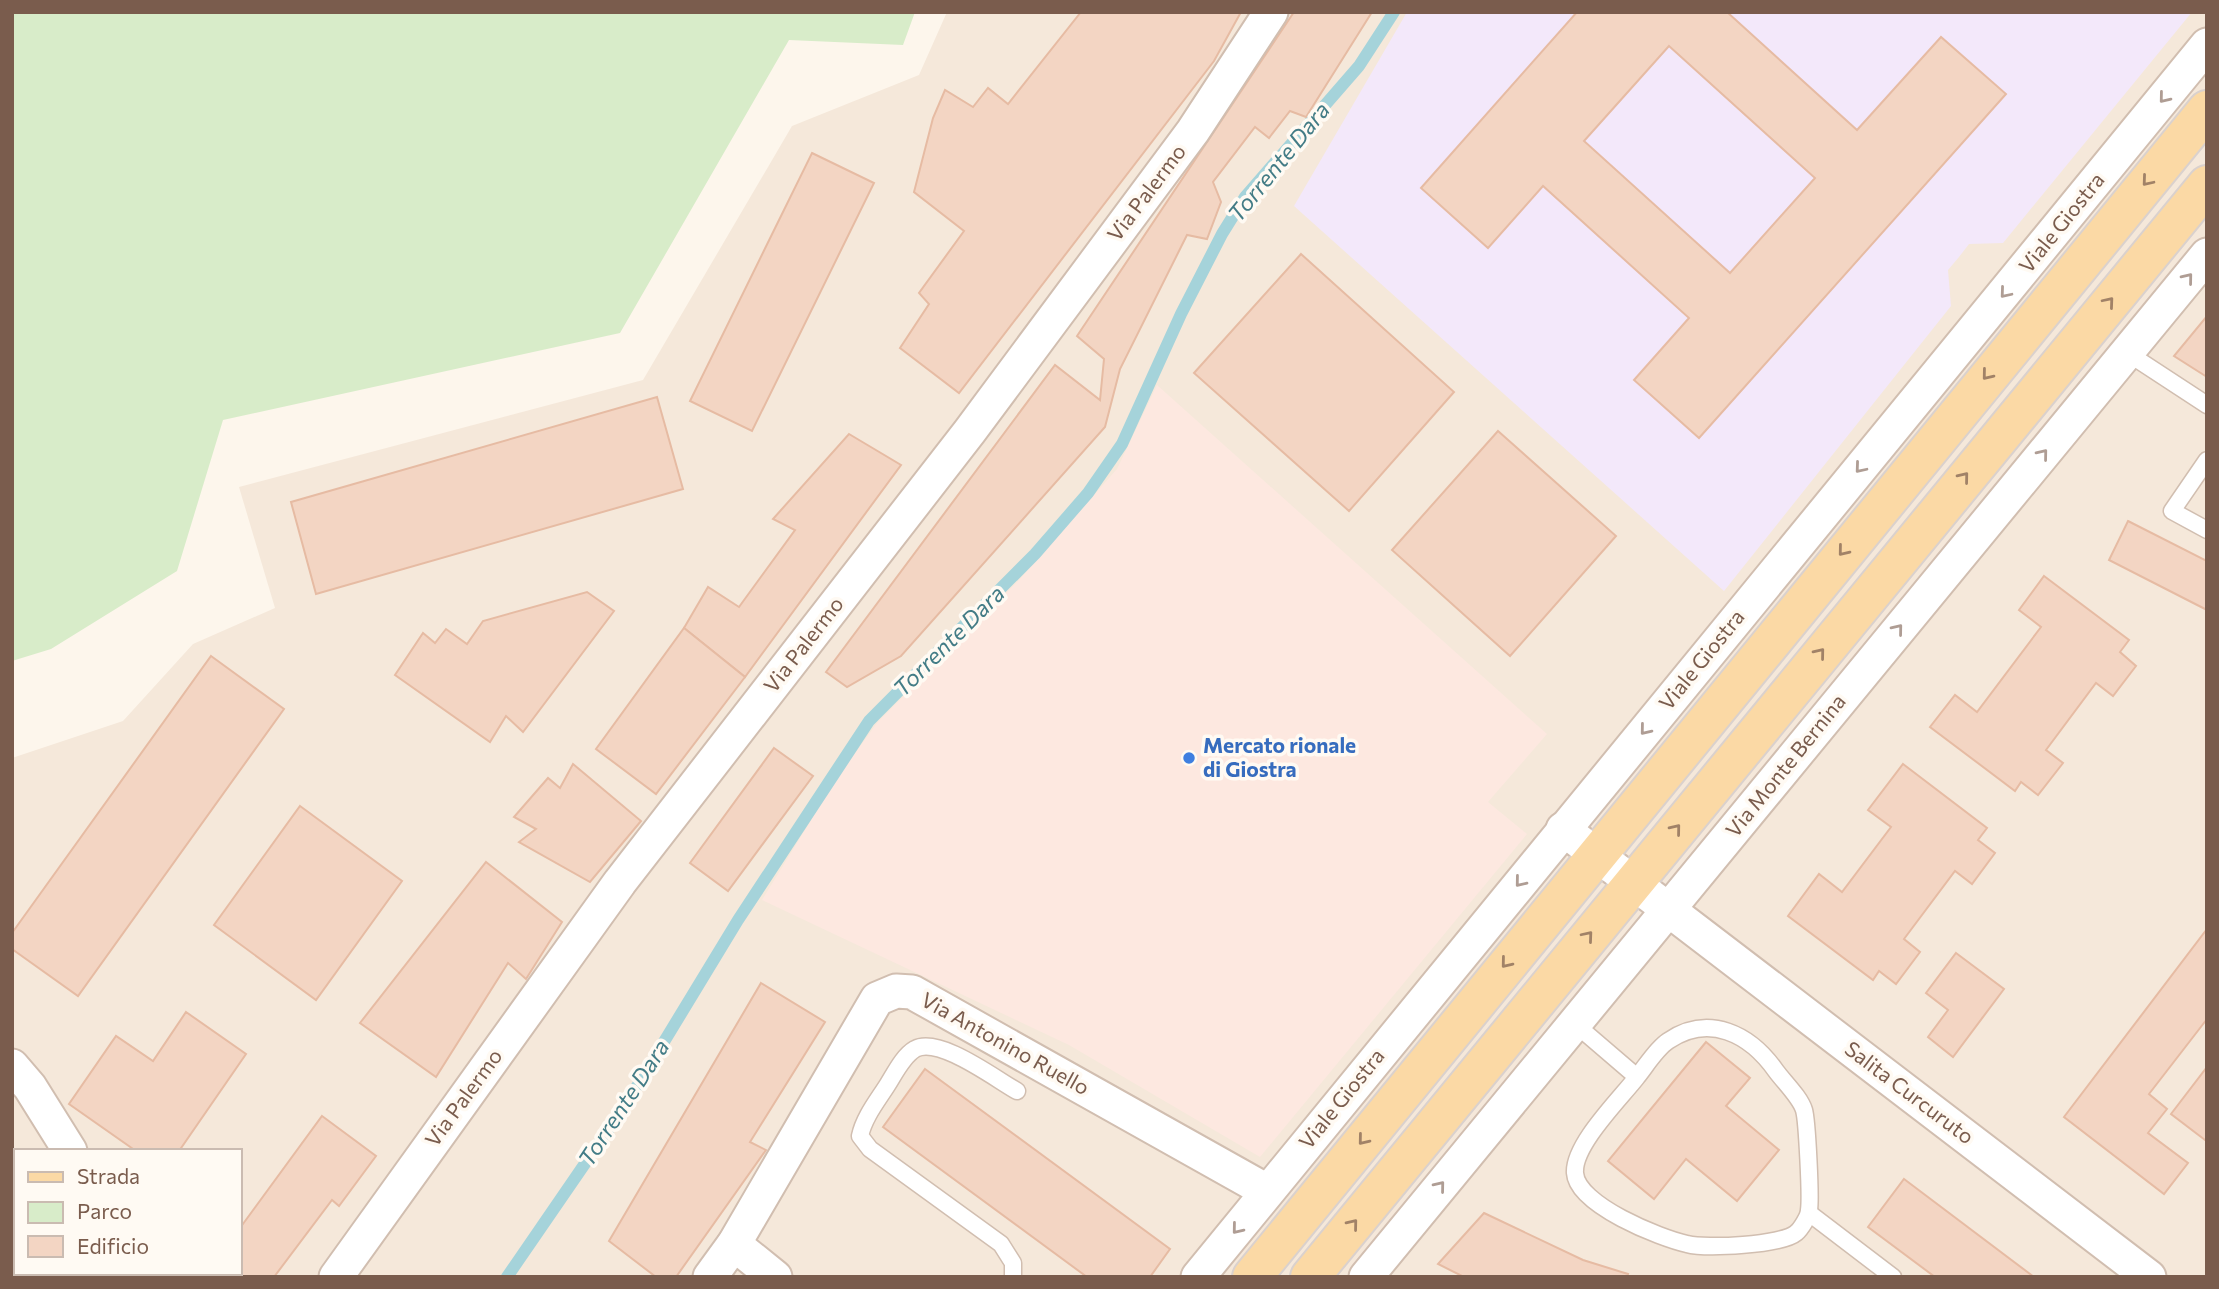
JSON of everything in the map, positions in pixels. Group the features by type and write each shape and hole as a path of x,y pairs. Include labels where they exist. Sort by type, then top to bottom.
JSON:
{"main road":[{"name":"Viale Giostra","path":"1252,1277 1595,853 2207,110"},
{"path":"1310,1277 2207,185"}],"street":[{"name":"Via Palermo","path":"336,1277 620,882 970,431 1193,131 1272,12"},
{"name":"Viale Giostra","path":"1198,1277 2207,44"},
{"name":"Via Monte Bernina","path":"1366,1277 2207,255"},
{"name":"Salita Curcuruto","path":"1563,829 2149,1277"},
{"name":"Via Antonino Ruello","path":"710,1277 734,1244 877,999 896,990 912,992 1267,1191"},
{"path":"12,1066 30,1087 69,1149"},
{"path":"734,1244 775,1277"}],"lane":[{"path":"2126,352 2207,405"},
{"path":"2207,460 2172,511 2207,530"},
{"path":"1574,1023 1637,1077"},
{"path":"1719,1027 1740,1037 1766,1057 1804,1109 1809,1213 1796,1233 1779,1241 1690,1245 1661,1236 1604,1208 1583,1192 1575,1174 1578,1152 1637,1077 1666,1042 1699,1029 1719,1027"},
{"name":"Via Antonino Ruello","path":"1013,1277 1013,1264 1001,1244 870,1149 860,1136 862,1124 900,1065 912,1050 926,1045 942,1048 1017,1091"},
{"path":"1809,1213 1893,1277"}],"shaded area":[{"path":"947,12 2207,12 2207,1277 12,1277 12,758 123,721 193,644 275,608 239,487 643,380 792,126 919,75"},
{"path":"1407,12 2192,12 2003,243 1969,244 1948,270 1951,306 1724,591 1294,206"},
{"name":"Mercato rionale di Giostra","path":"1157,385 1547,734 1488,802 1527,834 1260,1157 1069,1045 762,900 835,781 877,723 1020,579 1117,469"}],"green space":[{"path":"12,12 915,12 903,45 789,40 620,333 223,420 177,571 51,649 12,661"}],"building":[{"path":"1081,12 1241,12 1214,61 959,393 900,348 929,304 919,293 964,231 914,192 933,118 945,90 973,107 988,88 1008,104"},
{"path":"1294,12 1372,12 1306,117 1290,111 1269,138 1255,127 1213,182 1221,202 1207,239 1187,235 1120,369 1105,427 901,656 847,687 826,672 1055,365 1100,400 1104,359 1077,336"},
{"path":"1577,12 1727,12 1857,130 1941,37 2006,94 1699,438 1634,380 1689,318 1543,186 1488,248 1421,188","holes":["1669,46 1815,178 1730,273 1584,141"]},
{"path":"812,153 874,183 752,431 690,401"},
{"path":"1301,254 1454,392 1349,511 1194,373"},
{"path":"2207,316 2207,377 2174,356"},
{"path":"657,397 683,489 316,594 291,502"},
{"path":"1498,431 1616,536 1510,656 1392,550"},
{"path":"849,434 901,465 745,677 684,628 708,587 739,607 795,530 773,519"},
{"path":"2128,521 2207,561 2207,610 2109,560"},
{"path":"2044,576 2129,640 2120,652 2136,666 2113,696 2096,683 2046,750 2063,763 2038,795 2021,782 2015,791 1930,727 1955,695 1977,712 2041,627 2019,610"},
{"path":"587,592 614,611 523,732 506,716 490,742 395,675 423,633 435,643 446,629 467,644 483,621"},
{"path":"684,628 745,677 656,794 596,749"},
{"path":"211,656 284,709 78,996 12,949 12,933"},
{"path":"774,748 813,776 728,891 690,863"},
{"path":"573,764 641,821 590,882 519,842 536,829 514,817 548,778 560,788"},
{"path":"1903,764 1987,828 1978,840 1995,853 1972,884 1955,871 1904,939 1920,952 1896,984 1879,971 1873,980 1788,916 1819,874 1842,892 1891,827 1868,810"},
{"path":"300,806 402,881 316,1000 214,925"},
{"path":"486,862 562,922 526,979 508,963 436,1077 360,1023"},
{"path":"2207,929 2207,1019 2149,1094 2167,1109 2148,1133 2188,1163 2164,1194 2064,1117"},
{"path":"1956,953 2004,989 1953,1057 1928,1037 1948,1010 1926,993"},
{"path":"761,983 825,1022 750,1142 766,1150 676,1277 656,1277 609,1241"},
{"path":"186,1012 246,1054 180,1149 133,1149 69,1104 116,1036 153,1061"},
{"path":"1706,1042 1750,1078 1726,1106 1779,1150 1737,1201 1686,1159 1654,1199 1608,1161"},
{"path":"2207,1067 2207,1138 2205,1140 2171,1114"},
{"path":"925,1069 1170,1249 1150,1277 1087,1277 883,1127"},
{"path":"322,1116 376,1156 339,1206 332,1200 274,1277 221,1275 242,1275 242,1225"},
{"path":"1904,1179 2034,1277 1935,1277 1868,1227"},
{"path":"1484,1213 1583,1260 1628,1274 1627,1277 1464,1277 1438,1264"}],"waterway":[{"name":"Torrente Dara","path":"507,1277 628,1101 738,920 869,721 1035,554 1088,493 1122,444 1181,314 1222,234 1245,197 1359,66 1394,12"}],"place":[{"name":"Mercato rionale di Giostra","path":"1189,758"}]}
